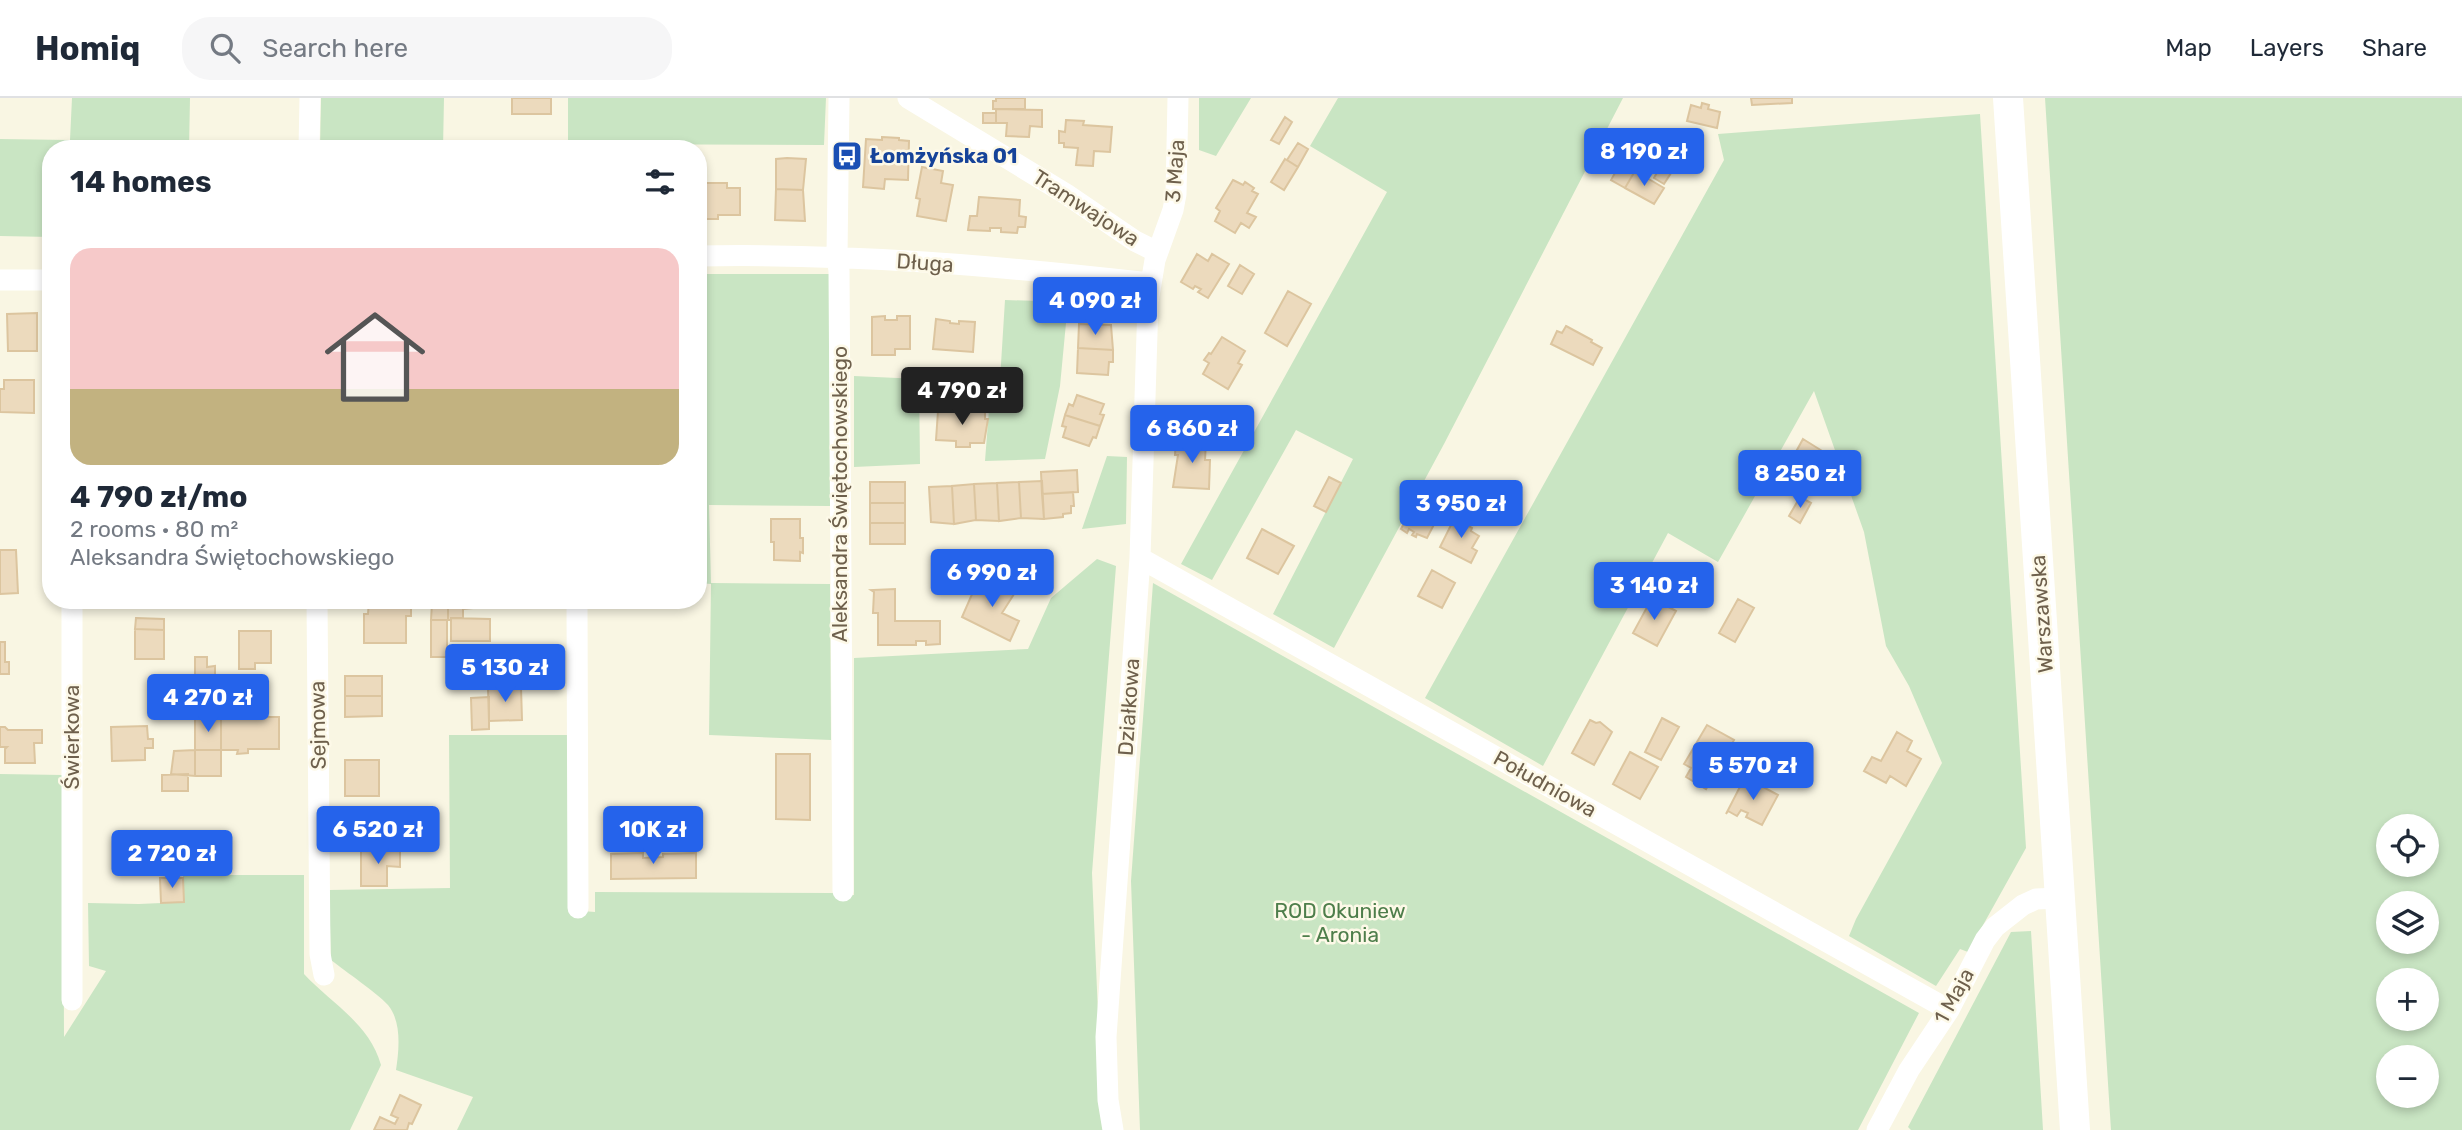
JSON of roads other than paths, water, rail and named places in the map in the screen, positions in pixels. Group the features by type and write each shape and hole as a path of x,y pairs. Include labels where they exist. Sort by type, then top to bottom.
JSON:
{"main road":[{"name":"Warszawska","path":"2008,98 2075,1130"}],"street":[{"path":"309,140 310,98"},
{"name":"Aleksandra Świętochowskiego","path":"839,98 837,256 843,891"},
{"name":"Tramwajowa","path":"908,98 1066,194 1135,241 1157,252"},
{"name":"3 Maja","path":"1150,284 1157,252 1173,210 1176,194 1178,98"},
{"name":"Długa","path":"707,256 837,256 1000,268 1150,284"},
{"path":"0,281 42,280"},
{"name":"Działkowa","path":"1113,1130 1108,1100 1106,1037 1140,558 1143,418 1150,284"},
{"name":"Południowa","path":"1140,558 1949,1010"},
{"name":"Świerkowa","path":"72,609 72,1000"},
{"name":"Sejmowa","path":"317,609 320,954 324,975"},
{"path":"577,609 578,908"},
{"name":"1 Maja","path":"1877,1130 1909,1070 1949,1010 1985,940 2023,905 2036,899 2060,898"}],"place":[{"name":"Łomżyńska 01","path":"847,156"}],"park label":[{"name":"ROD Okuniew - Aronia","path":"1340,923"}]}
